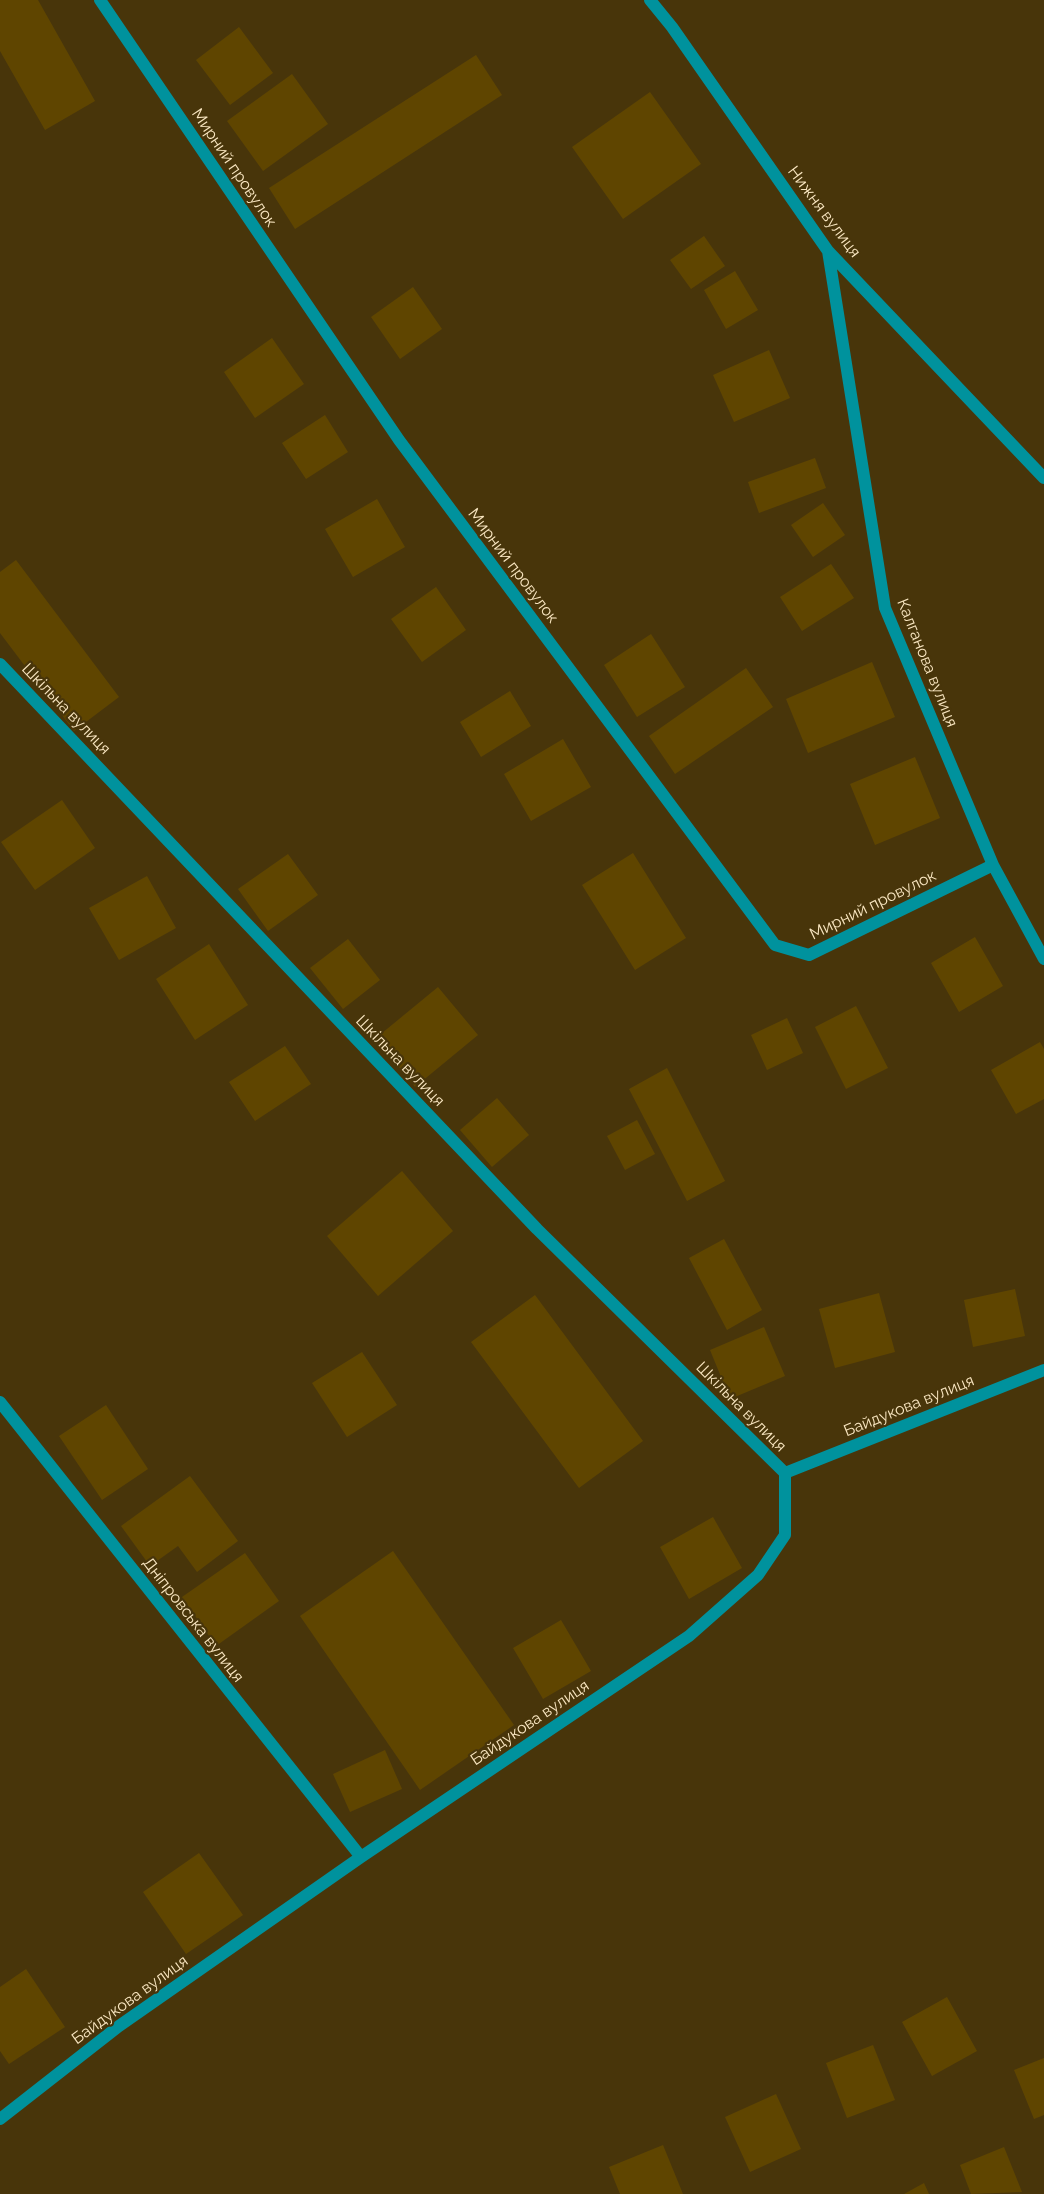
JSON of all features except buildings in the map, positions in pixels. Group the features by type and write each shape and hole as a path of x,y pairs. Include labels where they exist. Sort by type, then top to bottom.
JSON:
{"street":[{"name":"Мирний провулок","path":"100,0 399,440 775,945 809,954 993,865"},
{"name":"Нижня вулиця","path":"650,0 672,27 828,252 1044,478"},
{"name":"Калганова вулиця","path":"828,252 885,608 993,865 1044,959"},
{"name":"Шкільна вулиця","path":"0,664 537,1229 785,1473"},
{"name":"Байдукова вулиця","path":"0,2119 119,2026 361,1857 689,1636 758,1575 785,1535 785,1473 1044,1370"},
{"name":"Дніпровська вулиця","path":"0,1402 361,1857"}]}
